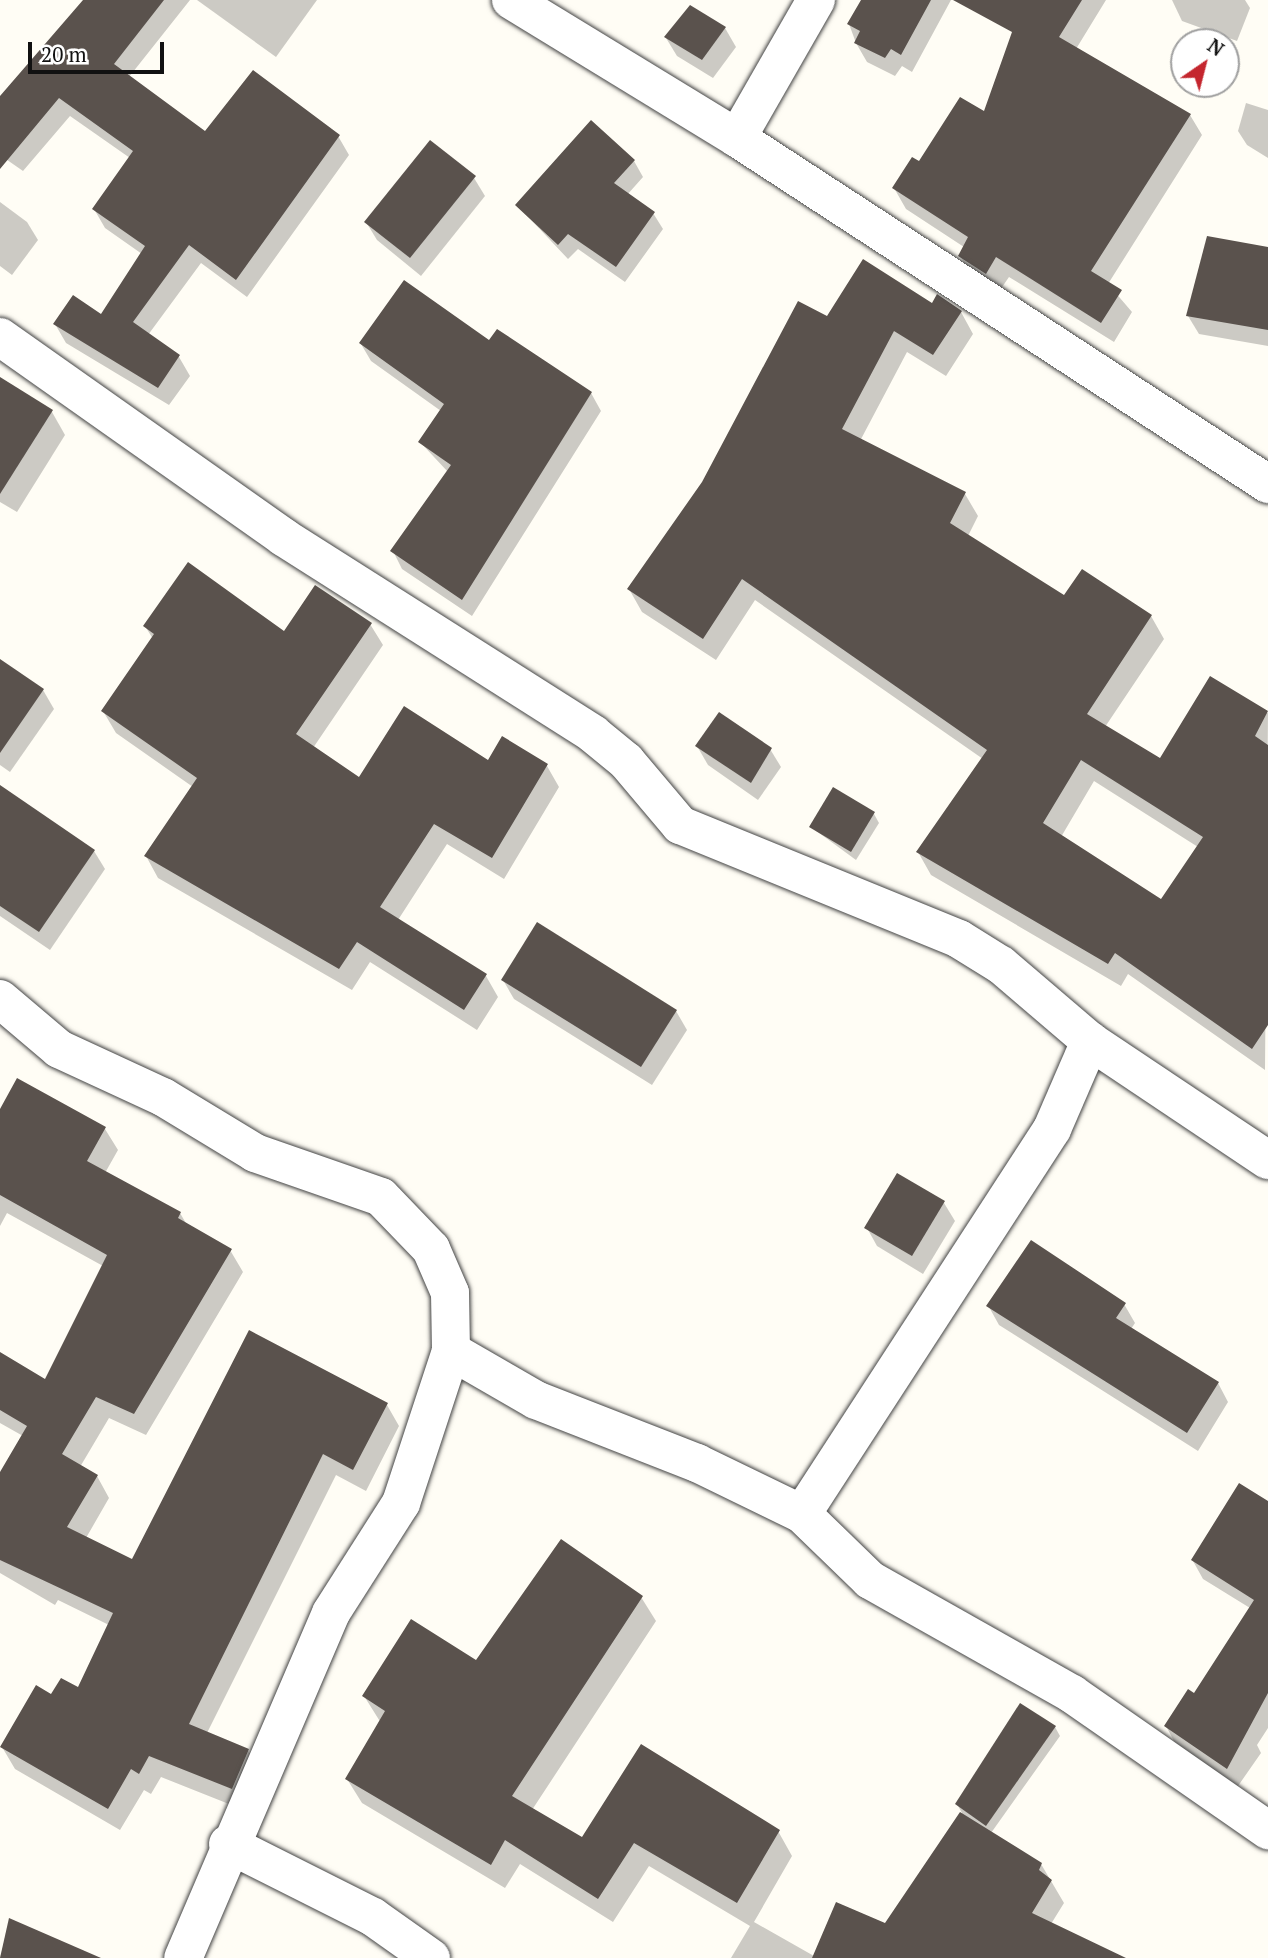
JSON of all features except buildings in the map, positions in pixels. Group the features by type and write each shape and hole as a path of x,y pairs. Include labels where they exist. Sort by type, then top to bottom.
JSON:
{"street":[{"path":"511,0 737,138 1268,484"},
{"path":"737,138 816,0"},
{"path":"0,337 283,537 593,734 626,761 680,825 959,939 1001,965 1090,1041 1268,1160"},
{"path":"0,999 59,1049 163,1097 255,1153 381,1197 431,1249 450,1293 452,1351 401,1503 331,1613 228,1844 183,1958"},
{"path":"802,1514 1052,1129 1090,1041"},
{"path":"452,1351 536,1401 696,1463 802,1514 870,1580 1072,1694 1268,1830"},
{"path":"228,1844 373,1917 431,1958"}]}
